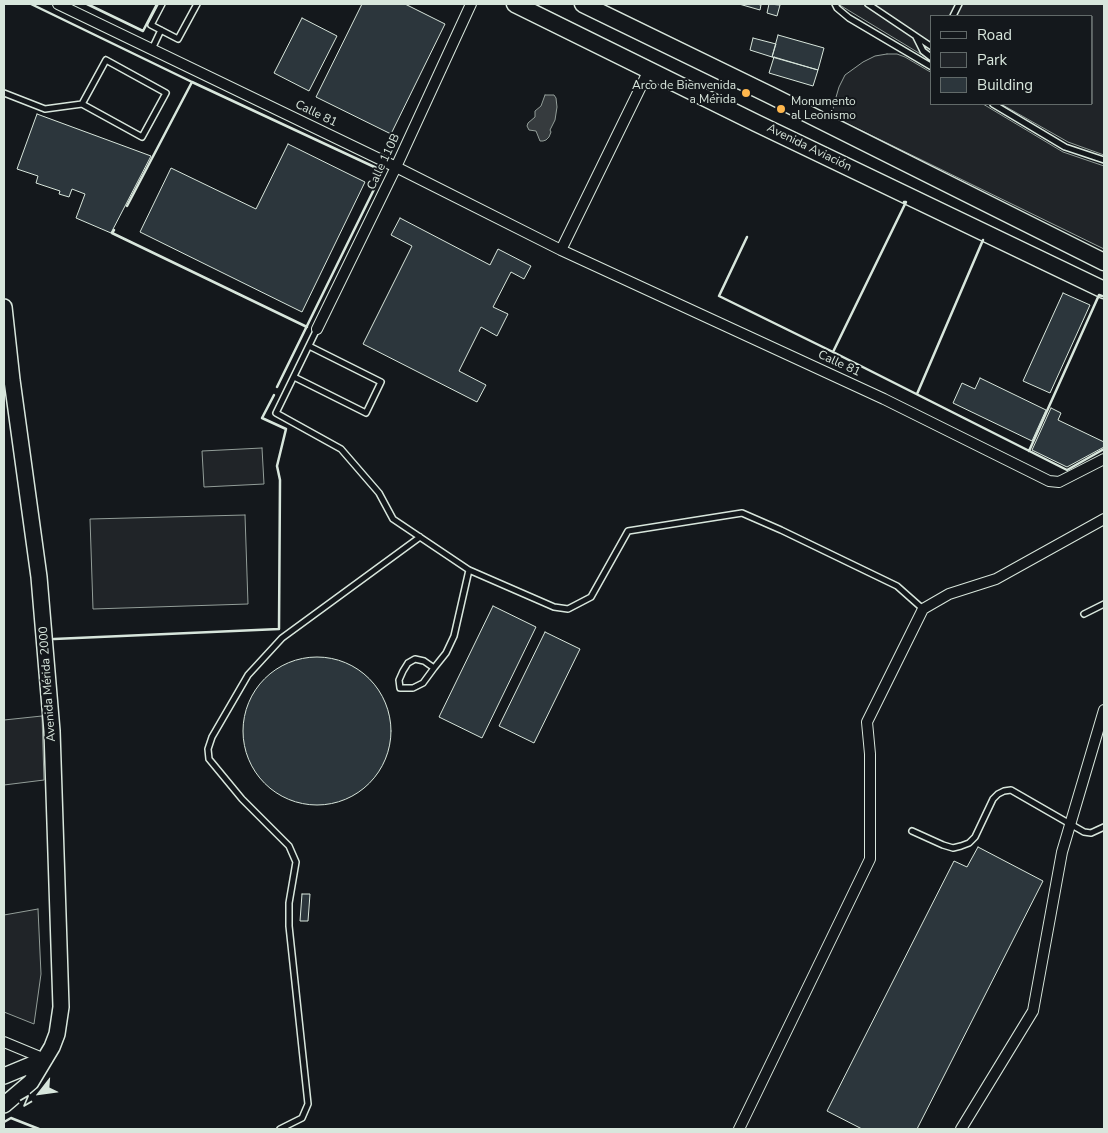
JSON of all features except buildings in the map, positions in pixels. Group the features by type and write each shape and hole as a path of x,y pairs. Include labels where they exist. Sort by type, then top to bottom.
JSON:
{"main road":[{"name":"Avenida Aviación","path":"515,4 756,123 1104,290"},
{"path":"583,4 779,99 1104,262"},
{"name":"Avenida Mérida 2000","path":"4,308 8,382 39,576 52,731 61,1007 57,1034 52,1047 30,1082 4,1105"},
{"path":"4,1076 45,1059"}],"street":[{"name":"Calle 81","path":"58,4 396,167 561,250 884,399 1049,481 1059,482 1104,459"},
{"name":"Calle 110B","path":"317,329 396,167 471,4"},
{"path":"561,250 649,70"},
{"path":"740,1129 870,859 870,754 867,722 923,609 949,594 996,580 1104,519"},
{"path":"961,1129 1033,1011 1062,852 1104,710"},
{"path":"4,1042 45,1059"}],"lane":[{"path":"162,4 151,25 178,39 197,4"},
{"path":"835,4 849,18 930,66"},
{"path":"868,4 930,46"},
{"path":"152,49 161,30"},
{"path":"916,36 930,56"},
{"path":"4,93 45,110 82,104 142,137 166,93 106,60 82,104"},
{"path":"995,105 1065,147 1104,160"},
{"path":"317,329 276,413 340,449 379,493 393,518 469,570 554,607 568,609 592,597 628,531 742,513 897,586 923,609"},
{"path":"294,377 366,413 381,382 309,346"},
{"path":"280,1129 302,1118 308,1104 290,926 289,903 296,862 289,846 242,799 209,758 208,749 212,737 248,675 282,638 420,537"},
{"path":"434,668 424,661 415,659 403,671 399,680 400,688 413,688 423,683 446,653 454,636 469,570"},
{"path":"1084,614 1104,604"},
{"path":"912,831 953,848 969,843 975,837 994,799 998,794 1011,790 1084,832 1091,833 1104,827"}],"green space":[{"path":"838,4 1104,4 1104,155 1068,142 1003,105 1093,105 1093,15 930,15 930,60"},
{"path":"897,54 930,72 930,105 985,105 1063,152 1104,166 1104,249 834,116 834,104 845,75 875,56"},
{"path":"262,448 264,484 204,487 202,451"},
{"path":"245,515 248,604 93,609 90,519"},
{"path":"42,716 44,780 4,785 4,720"},
{"path":"38,909 41,974 34,1024 4,1012 4,915"}],"shaded area":[{"path":"545,95 554,95 557,107 549,137 546,140 540,141 536,131 529,130 527,126 535,117 535,111 541,106"}],"wall":[{"path":"31,4 192,82"},
{"path":"87,4 143,31 157,4"},
{"path":"127,206 192,82 383,171 277,387"},
{"path":"747,237 719,296 833,352 906,202 904,202"},
{"path":"114,230 112,233 307,327"},
{"path":"917,394 983,240"},
{"path":"1029,451 1099,295 1102,296"},
{"path":"833,352 1067,470 1104,449"},
{"path":"54,639 279,629 280,480 277,466 286,429 262,418 274,395"},
{"path":"4,1122 11,1118 39,1129"}],"place":[{"name":"Arco de Bienvenida a Mérida","path":"746,93"},
{"name":"Monumento al Leonismo","path":"781,109"}]}
